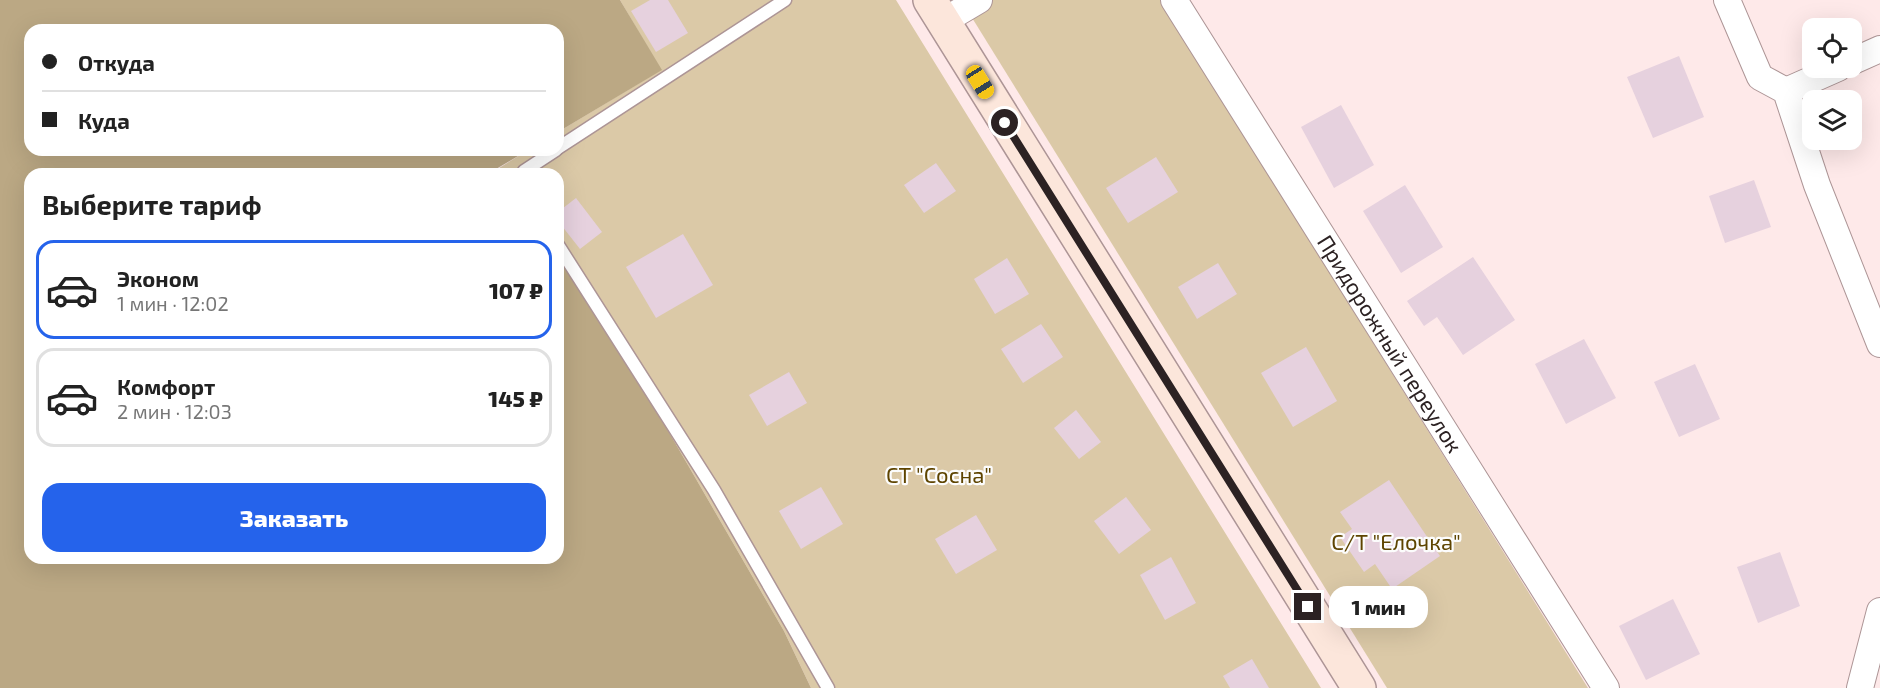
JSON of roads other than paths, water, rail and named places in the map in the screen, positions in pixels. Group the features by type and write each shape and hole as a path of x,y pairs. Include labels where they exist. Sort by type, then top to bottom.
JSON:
{"street":[{"path":"979,0 936,11 1359,688"},
{"name":"Придорожный переулок","path":"1174,0 1606,688"},
{"path":"1727,0 1760,77 1786,91 1817,184 1880,344"},
{"path":"1862,57 1880,49"},
{"path":"1786,91 1815,78"},
{"path":"1860,688 1880,611"}],"lane":[{"path":"564,144 785,0"},
{"path":"528,168 546,156"},
{"path":"564,254 714,490 828,688"}],"park label":[{"name":"СТ \"Сосна\"","path":"939,475"},
{"name":"С/Т \"Елочка\"","path":"1396,542"}]}
